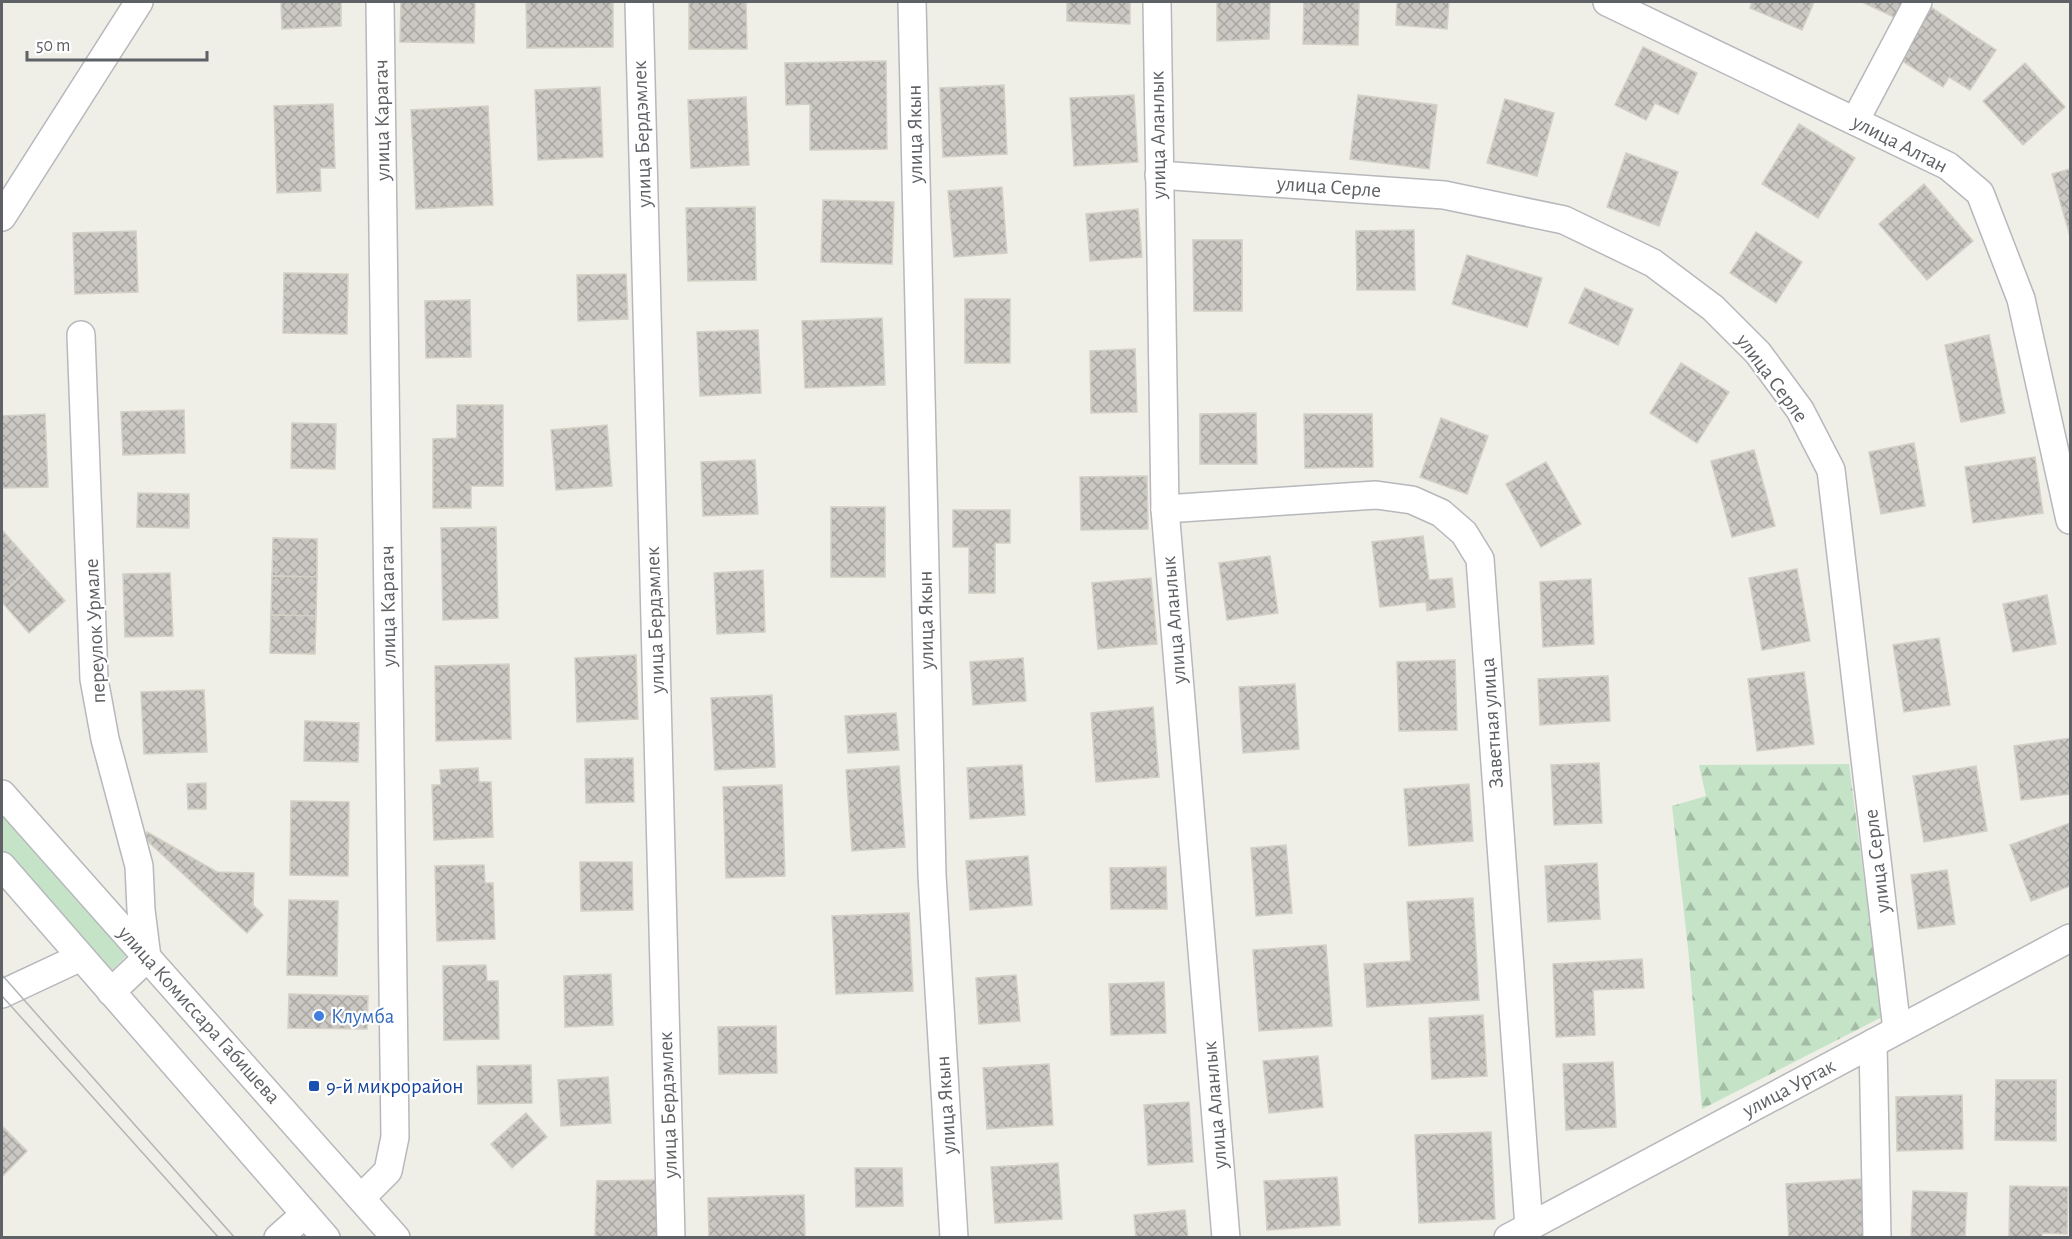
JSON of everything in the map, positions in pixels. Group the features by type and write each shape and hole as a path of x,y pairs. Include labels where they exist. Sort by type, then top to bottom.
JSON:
{"street":[{"path":"2,217 139,2"},
{"name":"улица Карагач","path":"361,1198 388,1171 395,1137 380,2"},
{"name":"улица Бердэмлек","path":"639,2 672,1238"},
{"name":"улица Якын","path":"912,2 932,876 954,1238"},
{"name":"улица Аланлык","path":"1157,2 1165,508 1226,1238"},
{"name":"улица Алтан","path":"1607,2 1948,166 1980,193 2021,299 2070,520"},
{"path":"1855,121 1918,2"},
{"name":"улица Серле","path":"1159,176 1444,195 1564,220 1653,263 1713,308 1758,353 1800,410 1831,470 1897,1030"},
{"name":"переулок Урмале","path":"81,335 94,679 105,739 139,866 141,910 147,957"},
{"name":"Заветная улица","path":"1165,508 1376,495 1412,500 1441,513 1464,534 1480,559 1518,1232"},
{"name":"улица Комиссара Габишева","path":"2,794 396,1238"},
{"path":"2,866 326,1238"},
{"name":"улица Уртак","path":"1518,1232 2070,938"},
{"path":"2,994 81,957"},
{"path":"111,992 147,957"},
{"path":"1872,1043 1877,1238"},
{"path":"278,1238 305,1214"}],"green space":[{"path":"1849,764 1882,1017 1702,1109 1689,957 1672,806 1706,796 1699,765"},
{"path":"2,806 130,952 110,972 2,852"}],"building":[{"path":"281,2 341,2 341,26 282,29"},
{"path":"401,2 475,2 474,43 400,42"},
{"path":"526,2 613,2 613,47 527,48"},
{"path":"689,2 746,2 747,49 689,49"},
{"path":"1067,2 1130,2 1130,24 1067,21"},
{"path":"1217,2 1270,2 1269,39 1217,41"},
{"path":"1304,2 1359,2 1358,45 1303,44"},
{"path":"1397,2 1449,2 1447,29 1396,25"},
{"path":"1752,2 1814,2 1802,30 1750,8"},
{"path":"1862,2 1906,2 1898,19"},
{"path":"1929,6 1996,50 1970,90 1949,77 1943,87 1896,57"},
{"path":"1643,47 1697,73 1678,114 1655,103 1646,120 1615,105"},
{"path":"886,61 887,149 810,150 810,104 786,105 785,63"},
{"path":"2025,63 2065,107 2023,145 1983,101"},
{"path":"1004,85 1007,154 943,157 940,88"},
{"path":"600,87 603,157 538,160 535,90"},
{"path":"1134,95 1138,162 1074,166 1070,98"},
{"path":"1358,95 1437,105 1429,169 1350,159"},
{"path":"746,97 749,165 691,168 688,100"},
{"path":"1505,99 1554,113 1537,176 1487,163"},
{"path":"333,104 335,168 320,168 321,191 277,193 274,106"},
{"path":"488,106 493,205 416,209 411,110"},
{"path":"1799,124 1855,158 1818,218 1762,184"},
{"path":"1626,153 1678,172 1659,226 1607,207"},
{"path":"2070,169 2070,236 2052,174"},
{"path":"1924,184 1973,241 1927,280 1879,224"},
{"path":"1002,187 1007,253 954,257 948,191"},
{"path":"823,200 894,202 892,264 821,262"},
{"path":"755,207 756,280 688,281 686,208"},
{"path":"1138,209 1142,257 1090,261 1086,214"},
{"path":"1414,230 1415,290 1357,290 1356,231"},
{"path":"136,231 138,292 75,294 73,233"},
{"path":"1756,232 1802,262 1776,303 1730,273"},
{"path":"1193,240 1242,240 1242,311 1194,311"},
{"path":"1467,255 1542,278 1527,327 1452,304"},
{"path":"284,273 348,274 347,334 283,333"},
{"path":"626,274 628,319 578,321 577,275"},
{"path":"1585,288 1633,309 1618,345 1569,323"},
{"path":"965,299 1010,299 1010,363 965,363"},
{"path":"470,300 471,357 426,358 425,301"},
{"path":"882,318 885,385 805,388 802,321"},
{"path":"758,330 761,393 700,396 697,332"},
{"path":"1989,335 2005,413 1961,422 1945,345"},
{"path":"1135,349 1137,412 1091,413 1090,351"},
{"path":"1681,363 1729,392 1697,443 1650,413"},
{"path":"457,405 503,405 503,486 471,486 471,508 433,508 433,439 457,438"},
{"path":"184,410 185,453 123,455 121,412"},
{"path":"1256,413 1257,464 1200,464 1200,414"},
{"path":"45,414 48,487 2,488 2,416"},
{"path":"1304,414 1372,414 1373,467 1305,468"},
{"path":"1441,418 1488,436 1467,494 1420,477"},
{"path":"292,423 336,424 335,469 291,468"},
{"path":"607,425 612,486 556,490 551,430"},
{"path":"1914,443 1925,506 1881,514 1869,452"},
{"path":"1754,450 1775,526 1732,537 1711,461"},
{"path":"2035,457 2043,513 1973,523 1965,467"},
{"path":"755,460 758,514 703,516 701,462"},
{"path":"1546,462 1581,524 1541,547 1506,484"},
{"path":"1147,476 1148,529 1081,530 1080,477"},
{"path":"138,493 189,494 189,528 137,527"},
{"path":"831,507 885,507 885,577 831,577"},
{"path":"953,510 1010,510 1010,543 995,543 995,593 969,593 969,547 953,547"},
{"path":"496,527 498,618 443,620 441,528"},
{"path":"2,530 33,565 2,594"},
{"path":"1423,536 1429,580 1452,578 1455,607 1427,611 1426,602 1380,607 1372,542"},
{"path":"273,538 317,539 317,577 272,576"},
{"path":"1270,556 1278,613 1227,620 1219,563"},
{"path":"33,565 65,601 29,633 2,602 2,594"},
{"path":"1797,569 1810,641 1762,650 1749,578"},
{"path":"763,570 765,632 717,634 714,573"},
{"path":"170,573 173,636 125,637 123,574"},
{"path":"272,576 317,577 316,616 271,615"},
{"path":"1151,578 1157,644 1098,649 1092,583"},
{"path":"1591,579 1594,644 1543,647 1540,582"},
{"path":"2047,595 2056,644 2013,652 2003,604"},
{"path":"271,615 316,616 315,654 270,653"},
{"path":"1939,638 1950,705 1904,712 1893,645"},
{"path":"636,655 638,719 577,722 575,658"},
{"path":"1023,658 1026,701 973,705 970,662"},
{"path":"1455,660 1457,730 1399,731 1397,662"},
{"path":"509,664 511,739 436,741 435,666"},
{"path":"1804,672 1814,744 1757,751 1748,679"},
{"path":"1608,676 1610,721 1540,725 1538,679"},
{"path":"1295,684 1299,749 1243,753 1239,687"},
{"path":"204,690 207,752 144,754 141,692"},
{"path":"772,695 775,767 715,770 711,698"},
{"path":"1153,707 1159,777 1096,782 1091,713"},
{"path":"896,713 899,750 848,753 845,716"},
{"path":"305,721 359,723 358,762 304,761"},
{"path":"2070,738 2070,794 2021,800 2014,746"},
{"path":"633,758 634,802 586,803 585,759"},
{"path":"1599,763 1602,823 1554,825 1551,765"},
{"path":"1022,765 1025,815 970,819 967,768"},
{"path":"899,766 905,847 852,851 846,770"},
{"path":"1976,766 1987,831 1924,842 1913,776"},
{"path":"478,768 479,782 491,782 493,837 434,840 432,785 441,785 440,770"},
{"path":"206,783 206,809 188,809 187,784"},
{"path":"1469,784 1473,841 1409,846 1404,789"},
{"path":"782,785 785,876 726,878 723,787"},
{"path":"291,801 349,802 348,876 290,875"},
{"path":"2070,823 2070,886 2031,901 2010,845"},
{"path":"147,832 217,872 254,873 253,905 263,915 247,933 143,837"},
{"path":"1286,845 1292,913 1256,916 1251,848"},
{"path":"1028,856 1032,905 970,910 966,861"},
{"path":"580,862 632,862 633,910 581,911"},
{"path":"1597,863 1600,919 1548,922 1545,866"},
{"path":"484,865 485,883 493,883 495,939 437,941 435,866"},
{"path":"1166,867 1167,909 1111,909 1110,868"},
{"path":"1947,870 1955,924 1918,929 1911,875"},
{"path":"1473,898 1479,1000 1367,1007 1364,964 1411,961 1407,902"},
{"path":"289,900 338,901 337,976 287,975"},
{"path":"909,913 913,991 836,994 832,916"},
{"path":"1326,945 1332,1026 1259,1031 1253,950"},
{"path":"1642,959 1644,988 1593,990 1595,1035 1556,1037 1553,964"},
{"path":"486,965 487,981 498,981 499,1039 444,1040 443,966"},
{"path":"611,974 613,1025 565,1027 564,976"},
{"path":"1016,975 1020,1021 979,1024 976,978"},
{"path":"1164,982 1166,1033 1111,1035 1109,984"},
{"path":"289,994 368,996 367,1029 288,1028"},
{"path":"1483,1015 1487,1076 1432,1079 1429,1018"},
{"path":"776,1026 777,1073 719,1074 718,1027"},
{"path":"1318,1056 1323,1107 1269,1113 1263,1061"},
{"path":"1613,1062 1616,1127 1566,1130 1563,1064"},
{"path":"1049,1064 1053,1125 987,1129 983,1068"},
{"path":"531,1065 532,1103 478,1104 477,1066"},
{"path":"608,1077 611,1123 561,1126 558,1080"},
{"path":"1996,1080 2056,1080 2056,1141 1995,1140"},
{"path":"1962,1095 1963,1149 1897,1151 1896,1097"},
{"path":"1189,1102 1193,1162 1148,1165 1144,1105"},
{"path":"526,1113 547,1137 512,1168 491,1144"},
{"path":"2,1126 27,1151 2,1177"},
{"path":"1491,1132 1495,1219 1419,1223 1415,1135"},
{"path":"1058,1163 1062,1219 995,1223 991,1167"},
{"path":"855,1168 902,1168 903,1206 856,1207"},
{"path":"1337,1177 1340,1225 1267,1230 1264,1181"},
{"path":"1862,1179 1866,1237 1789,1238 1786,1184"},
{"path":"662,1180 662,1238 595,1238 597,1181"},
{"path":"2010,1186 2068,1187 2067,1234 2042,1233 2042,1238 2009,1238"},
{"path":"1913,1191 1967,1193 1965,1238 1911,1238"},
{"path":"804,1195 805,1238 709,1238 708,1198"},
{"path":"1185,1210 1188,1238 1136,1238 1134,1215"}],"tram line":[{"path":"2,975 235,1238"},
{"path":"2,996 219,1238"}],"place":[{"name":"Клумба","path":"319,1016"},
{"name":"9-й микрорайон","path":"314,1086"}]}
